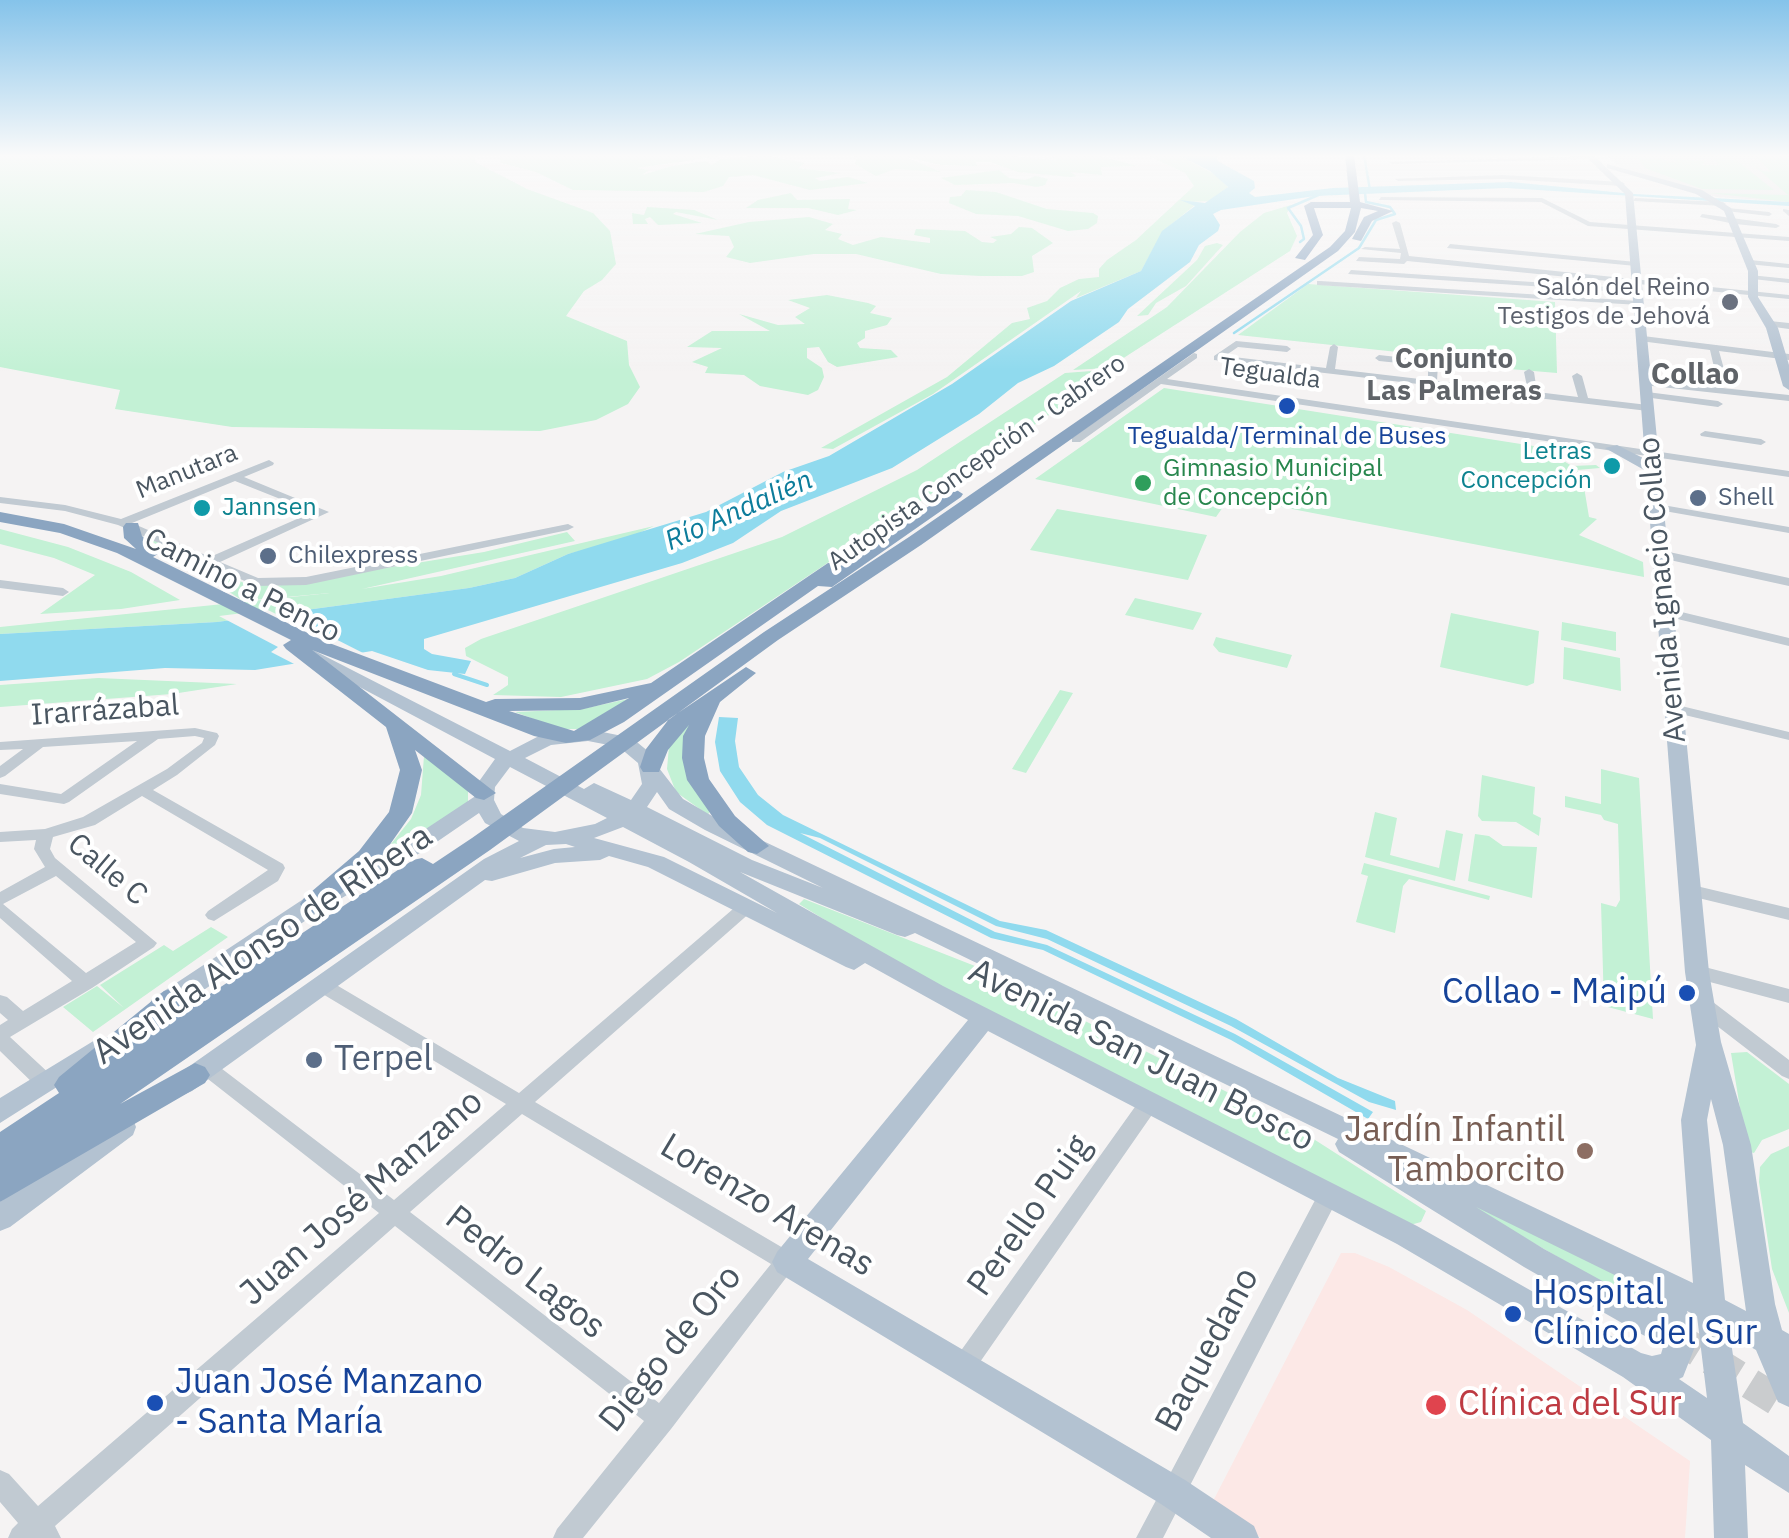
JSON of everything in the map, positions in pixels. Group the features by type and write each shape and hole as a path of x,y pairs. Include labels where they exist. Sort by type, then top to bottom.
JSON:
{"highway":[{"path":"1302,264 1318,235 1315,227"},
{"name":"Autopista Concepción - Cabrero","path":"561,779 770,636 906,536 1350,232 1352,227"},
{"path":"1302,264 1342,252 1364,227"},
{"name":"Autopista Concepción - Cabrero","path":"906,536 986,490 1262,298 1302,264"},
{"path":"1194,356 1262,298"},
{"path":"986,490 1022,474 1076,440"},
{"name":"Camino a Penco","path":"0,520 82,542 198,587 307,646"},
{"path":"127,525 132,538 198,587"},
{"path":"307,646 375,682 459,716 583,736 809,582 906,536"},
{"path":"652,770 670,732 853,594 906,536"},
{"path":"307,646 375,682 404,740 412,770 400,813 368,857 314,904"},
{"path":"459,716 580,704 668,680"},
{"path":"727,687 697,725 694,769 715,807 757,846"},
{"path":"392,721 485,802"},
{"name":"Avenida Alonso de Ribera","path":"0,1148 561,779"},
{"name":"Avenida Alonso de Ribera","path":"0,1169 561,779"},
{"path":"0,1140 174,998"},
{"path":"0,1188 200,1071"}],"main road":[{"name":"Avenida Ignacio Collao","path":"1632,227 1688,890 1702,1004 1708,1042 1737,1145 1760,1304 1782,1351 1789,1391"},
{"path":"1738,227 1750,262 1752,293 1784,356 1789,386"},
{"path":"1612,448 1653,462"},
{"path":"375,682 459,716 703,852"},
{"path":"0,1112 314,904 485,802 492,774 510,756 536,744 583,736 633,746 652,770 647,796 626,818 592,834 551,839 509,854 200,1071 0,1218"},
{"name":"Avenida San Juan Bosco","path":"652,770 663,791 685,810 1643,1274 1782,1351"},
{"path":"485,802 512,832 551,839"},
{"name":"Avenida San Juan Bosco","path":"551,839 642,857 856,963 934,992"},
{"name":"Avenida San Juan Bosco","path":"703,852 998,962"},
{"name":"Avenida San Juan Bosco","path":"703,852 934,992 1329,1194 1634,1366 1789,1476"},
{"path":"444,898 487,876 531,861 576,854 642,857"},
{"name":"Diego de Oro","path":"787,1262 984,1018"},
{"name":"Avenida Ignacio Collao","path":"1708,1042 1694,1120 1706,1270 1727,1429 1731,1538"},
{"path":"1285,1101 1406,1182 1654,1325"},
{"name":"Lorenzo Arenas","path":"787,1262 1173,1492 1242,1538"},
{"path":"1634,1366 1662,1372 1672,1366 1680,1344 1672,1311 1643,1274"},
{"path":"1718,1346 1739,1339 1782,1351"}],"street":[{"path":"1397,227 1408,276"},
{"path":"1629,227 1789,239"},
{"path":"1450,246 1575,254 1636,264"},
{"path":"1365,249 1638,291"},
{"path":"1359,260 1405,257"},
{"path":"1750,262 1789,266"},
{"path":"1351,272 1638,291"},
{"path":"1753,277 1789,281"},
{"path":"1320,283 1789,297"},
{"path":"1770,324 1789,326"},
{"path":"1642,339 1784,356"},
{"path":"1283,366 1287,347 1236,344 1217,358 1283,366 1432,382 1584,401 1647,395 1789,398"},
{"path":"1330,371 1334,347"},
{"path":"1714,348 1722,380"},
{"path":"1377,376 1379,355 1432,364 1432,382"},
{"path":"1076,440 1194,356"},
{"path":"1480,368 1482,388"},
{"path":"1529,372 1533,395"},
{"path":"1578,376 1584,401"},
{"name":"Tegualda","path":"1160,380 1612,448"},
{"path":"1647,395 1718,404"},
{"path":"1705,434 1761,442"},
{"path":"1732,438 1736,466"},
{"path":"1653,462 1736,466 1789,474"},
{"name":"Manutara","path":"127,525 269,464"},
{"path":"210,562 322,512 235,477"},
{"path":"0,500 50,506 127,525 256,582 306,581 568,527"},
{"path":"1657,506 1789,530"},
{"path":"1660,554 1789,582"},
{"path":"0,584 63,592"},
{"path":"1665,612 1789,642"},
{"path":"1673,708 1789,736"},
{"name":"Irarrázabal","path":"0,746 202,732 212,736 204,748 143,790"},
{"path":"0,789 64,798 154,735"},
{"path":"0,772 38,743"},
{"path":"0,837 46,834 88,821 143,790 277,868 276,874 214,915"},
{"name":"Calle C","path":"46,834 43,853 57,868 148,943 86,982"},
{"path":"0,899 57,868"},
{"path":"1688,890 1789,914"},
{"name":"Juan José Manzano","path":"35,1534 746,907"},
{"path":"0,909 86,982 0,1037 46,1082"},
{"path":"1698,972 1789,996"},
{"name":"Lorenzo Arenas","path":"322,985 787,1262"},
{"path":"0,1002 22,1021"},
{"path":"1702,1004 1789,1071"},
{"name":"Pedro Lagos","path":"200,1071 395,1213 662,1420"},
{"name":"Perello Puig","path":"963,1367 1149,1103"},
{"name":"Baquedano","path":"1149,1538 1329,1194"},
{"name":"Diego de Oro","path":"566,1538 787,1262"},
{"path":"0,1483 35,1534"}],"shaded area":[{"name":"Clínica del Sur","path":"1341,1253 1355,1253 1389,1267 1467,1310 1690,1461 1685,1538 1261,1538 1212,1503"}],"green space":[{"path":"0,227 606,227 616,264 602,280 584,291 566,316 627,341 629,365 640,387 628,404 596,420 540,431 232,427 115,409 120,390 0,367"},
{"path":"728,227 829,227 825,230 842,234 838,239 853,245 881,237 930,243 930,238 914,235 916,229 965,231 982,242 993,243 997,240 990,237 1011,234 1019,227 1032,228 1053,243 1032,256 1034,272 1022,276 981,276 941,274 856,254 814,254 750,263 726,257 734,247 729,236 695,234"},
{"path":"1054,227 1091,227 1088,229 1068,231"},
{"path":"1150,227 1168,227 1141,271 1076,298 1081,291 933,394 833,449 821,448 947,377 1012,323 1030,319 1027,308 1047,301 1060,288 1079,279 1099,277 1099,269 1107,260"},
{"path":"1247,227 1293,227 1297,236 1290,251 1108,368 1073,370 1167,307"},
{"path":"1223,245 1186,286 1156,303 1148,315 1137,316 1197,260 1205,246"},
{"path":"1308,284 1555,302 1557,373 1427,362 1407,353 1238,335"},
{"path":"827,295 868,303 876,306 870,313 892,318 887,325 865,331 865,338 857,343 860,348 891,350 898,357 837,367 828,362 819,347 807,348 807,358 822,368 824,377 818,390 808,395 760,386 744,375 705,373 708,367 692,362 722,348 687,347 712,331 770,331 739,314 778,325 805,324 795,317 810,308 788,300"},
{"path":"1105,370 1078,387 1081,393 1030,428 679,662 647,679 561,697 493,695 508,685 508,677 466,656 465,648 481,639 782,537 917,470 1065,373"},
{"path":"1164,388 1540,447 1572,466 1596,465 1600,468 1577,470 1592,487 1584,487 1589,517 1597,519 1579,535 1643,562 1644,577 1230,497 1216,517 1035,479"},
{"path":"1057,509 1207,535 1188,580 1030,550"},
{"path":"654,526 626,539 568,554 515,578 469,588 217,622 0,634 0,627 330,593 243,601 139,533 244,583 275,586 484,552 567,532 575,541 362,589 441,576"},
{"path":"0,529 68,547 131,572 180,600 121,609 40,614 95,575 54,558 0,544"},
{"path":"1135,598 1202,613 1193,630 1125,615"},
{"path":"1451,613 1539,631 1534,683 1527,686 1440,667"},
{"path":"1562,622 1616,632 1616,651 1561,640"},
{"path":"1216,637 1292,655 1287,668 1219,652 1213,645"},
{"path":"1564,647 1620,658 1621,691 1563,679"},
{"path":"98,678 237,684 172,694 0,707 0,685"},
{"path":"1060,690 1073,693 1026,773 1012,769"},
{"path":"628,699 579,729 560,729 515,712 582,709"},
{"path":"693,722 691,781 710,811 708,815 676,792 667,769 669,746 676,734"},
{"path":"424,756 468,790 468,802 375,864 411,819 421,795"},
{"path":"1601,769 1639,778 1653,1019 1604,1006 1601,903 1616,907 1620,900 1618,824 1604,820 1601,815 1565,807 1565,796 1601,804"},
{"path":"1482,775 1535,787 1533,814 1541,818 1539,836 1516,822 1482,821 1478,816"},
{"path":"1375,812 1397,818 1390,855 1439,868 1446,830 1463,834 1455,881 1365,857"},
{"path":"1475,834 1489,836 1503,846 1537,847 1532,898 1468,881"},
{"path":"1364,863 1490,896 1489,900 1409,879 1403,886 1395,933 1356,922 1368,876 1361,874"},
{"path":"804,899 975,966 1287,1122 1426,1211 1421,1222 1410,1225 951,997 799,904"},
{"path":"211,927 228,937 93,1032 63,1007 97,986 124,1008 100,985 164,945 173,951"},
{"path":"1747,1052 1789,1084 1789,1129 1762,1140 1754,1153 1747,1151 1731,1053"},
{"path":"1789,1146 1789,1313 1772,1269 1759,1182 1760,1167 1771,1154"},
{"path":"1424,1180 1631,1277 1657,1314"}],"water":[{"name":"Río Andalién","path":"1168,227 1219,227 1199,245 1190,262 1128,309 1119,322 1054,366 1018,383 979,414 892,468 781,511 733,543 682,563 424,639 424,649 432,654 471,661 465,674 428,670 372,651 255,670 165,668 0,681 0,634 217,622 469,588 515,578 568,554 706,512 783,472 829,456 952,384 1071,301 1141,271"},
{"path":"719,717 738,718 735,741 739,767 758,795 783,815 1000,921 1046,930 1236,1019 1338,1078 1395,1101 1396,1110 1369,1102 1231,1026 1047,939 996,926 820,838 800,833 995,932 1047,945 1235,1034 1373,1112 1368,1119 1231,1040 1043,950 991,938 767,825 740,802 720,771 715,742"}],"pier":[{"path":"268,610 288,620 294,618 369,656 375,653 386,659 372,656 302,668 271,652 278,647 219,616"}],"waterway":[{"path":"1300,242 1304,239 1301,227"},
{"path":"1234,333 1359,248 1372,227"},
{"path":"454,674 487,685"}],"tunnel":[{"path":"1672,1335 1789,1408"}],"place":[{"name":"Salón del Reino Testigos de Jehová","path":"1730,302"},
{"name":"Tegualda/Terminal de Buses","path":"1287,406"},
{"name":"Letras Concepción","path":"1612,466"},
{"name":"Gimnasio Municipal de Concepción","path":"1143,483"},
{"name":"Shell","path":"1698,498"},
{"name":"Jannsen","path":"202,508"},
{"name":"Chilexpress","path":"268,556"},
{"name":"Collao - Maipú","path":"1687,993"},
{"name":"Terpel","path":"314,1060"},
{"name":"Jardín Infantil Tamborcito","path":"1585,1151"},
{"name":"Hospital Clínico del Sur","path":"1513,1314"},
{"name":"Juan José Manzano - Santa María","path":"155,1403"},
{"name":"Clínica del Sur","path":"1436,1405"}],"district":[{"name":"Collao","path":"1695,375"},
{"name":"Conjunto Las Palmeras","path":"1454,376"}]}
